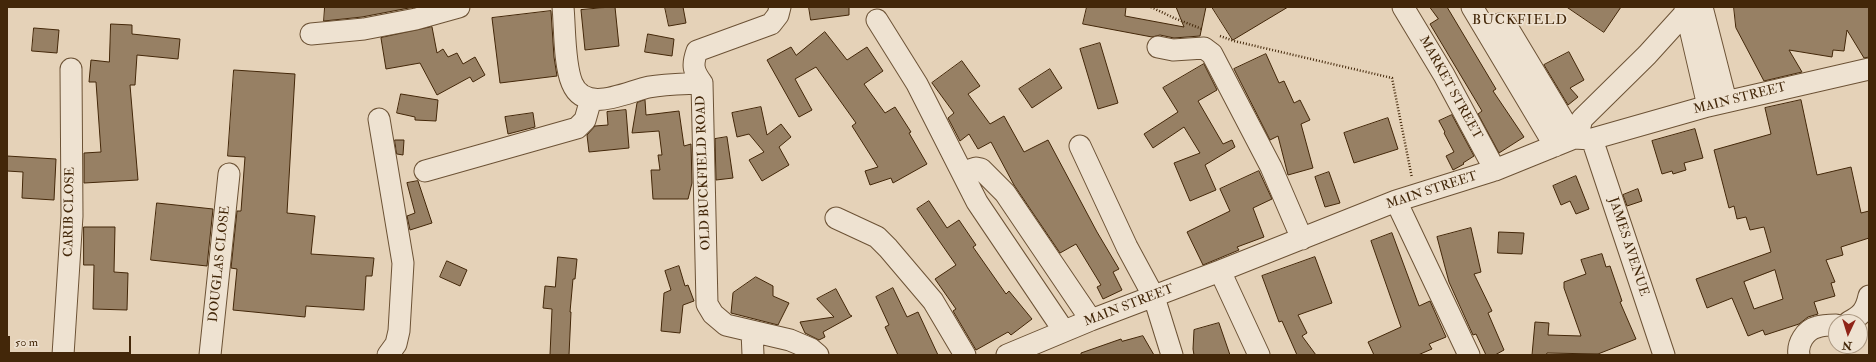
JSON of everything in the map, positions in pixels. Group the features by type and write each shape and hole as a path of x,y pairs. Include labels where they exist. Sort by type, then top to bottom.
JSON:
{"street":[{"path":"311,34 364,29 416,19 459,7"},
{"path":"425,171 577,128 585,120 591,99 577,91 572,84 569,72 563,7"},
{"path":"702,83 695,74 692,63 697,51 771,24 778,15 780,7"},
{"name":"MARKET STREET","path":"1403,7 1444,75 1495,170"},
{"path":"1472,7 1555,146"},
{"path":"1691,9 1717,103"},
{"path":"1581,138 1582,119 1691,9"},
{"path":"877,20 917,84 964,172 977,202 1064,332"},
{"name":"JAMES AVENUE","path":"1486,30 1500,24 1506,25 1581,138 1664,355"},
{"path":"1158,47 1173,50 1204,48 1212,54 1271,167 1302,239"},
{"name":"MAIN STREET","path":"1007,355 1091,320 1220,272 1405,198 1495,170 1555,146 1717,103 1869,68"},
{"name":"CARIB CLOSE","path":"63,355 72,216 71,69"},
{"name":"OLD BUCKFIELD ROAD","path":"591,99 614,98 649,87 702,83 707,304 713,314 726,325 790,340 811,349 818,355"},
{"path":"379,119 403,263 400,331 396,344 388,355"},
{"path":"1080,146 1128,247 1154,297 1172,355"},
{"path":"964,172 976,168 981,169 1005,193 1091,320"},
{"name":"DOUGLAS CLOSE","path":"210,355 229,174"},
{"path":"1405,198 1469,355"},
{"path":"836,218 877,237 888,248 933,301 965,355"},
{"path":"1220,272 1259,355"},
{"path":"1862,314 1867,307 1869,296"},
{"path":"1799,355 1798,350 1802,338 1815,327 1828,326"},
{"path":"752,331 753,355"}],"path":[{"path":"1151,7 1174,18 1208,31"},
{"path":"1214,34 1234,41 1392,78 1405,198"}],"building":[{"path":"325,7 414,7 362,17 324,21"},
{"path":"615,7 619,46 585,50 581,10"},
{"path":"665,7 683,7 686,23 669,26"},
{"path":"809,7 849,7 849,15 811,20"},
{"path":"1087,7 1126,7 1125,16 1184,27 1176,7 1206,7 1200,36 1174,38 1160,35 1152,37 1083,24"},
{"path":"1212,7 1288,7 1233,40"},
{"path":"1430,7 1447,7 1496,89 1493,91 1524,137 1499,153 1478,114 1482,111 1430,24 1438,19"},
{"path":"1567,7 1621,7 1604,32"},
{"path":"1734,7 1869,7 1869,57 1864,58 1847,30 1844,51 1833,50 1832,57 1789,50 1802,72 1764,81 1736,28"},
{"path":"551,11 554,57 557,76 500,83 492,18"},
{"path":"111,24 132,25 132,34 180,39 178,59 137,55 135,85 130,85 138,180 84,183 84,153 101,152 96,82 89,82 91,60 109,62"},
{"path":"432,27 437,53 443,49 448,57 457,53 463,64 475,57 485,75 473,82 470,77 437,95 420,63 386,69 381,38"},
{"path":"34,28 59,30 57,53 32,51"},
{"path":"825,32 847,60 867,47 883,71 864,84 885,113 895,107 911,132 909,133 927,164 893,183 891,178 870,185 865,171 878,167 852,126 856,123 816,67 795,79 812,110 799,117 767,60 791,47 796,55"},
{"path":"648,34 674,39 672,56 645,52"},
{"path":"1100,43 1118,103 1098,109 1080,49"},
{"path":"1569,52 1584,80 1570,88 1578,97 1568,105 1544,65"},
{"path":"1266,54 1279,83 1284,81 1294,103 1300,100 1310,120 1301,124 1313,168 1288,175 1278,136 1270,140 1234,69"},
{"path":"962,61 980,86 968,94 990,124 1004,116 1024,152 1048,140 1097,232 1119,269 1113,272 1122,290 1103,299 1097,287 1101,285 1076,244 1060,253 1014,185 991,142 978,149 969,134 960,141 948,118 954,113 932,83"},
{"path":"1204,64 1217,90 1198,101 1223,144 1232,140 1235,147 1205,165 1216,190 1190,201 1174,163 1200,153 1184,127 1153,148 1144,134 1178,112 1163,88"},
{"path":"1050,69 1062,88 1032,108 1019,89"},
{"path":"234,70 295,74 287,213 315,216 311,254 374,258 372,276 366,276 364,310 306,306 305,317 233,310 237,269 231,268 237,211 241,211 245,157 228,156"},
{"path":"401,94 438,100 436,121 415,120 415,117 397,113"},
{"path":"645,100 646,115 679,111 684,146 691,144 692,183 688,199 653,199 651,170 660,170 658,155 662,155 659,131 632,133 637,103"},
{"path":"1801,100 1817,175 1851,167 1861,213 1869,211 1869,238 1841,247 1843,255 1826,260 1835,282 1831,283 1835,296 1814,302 1818,314 1808,317 1799,324 1765,335 1763,330 1748,336 1732,298 1707,308 1696,279 1771,252 1764,227 1750,230 1746,217 1737,219 1734,206 1729,208 1714,150 1771,134 1765,108","holes":["1775,270 1783,299 1754,309 1744,282"]},
{"path":"761,107 767,135 781,124 791,137 779,147 789,165 762,181 749,160 764,152 749,134 737,137 732,113"},
{"path":"626,110 629,148 589,152 587,135 595,126 608,125 607,112"},
{"path":"533,113 535,127 508,134 505,117"},
{"path":"1452,115 1474,156 1453,170 1446,156 1454,152 1439,121"},
{"path":"1388,118 1398,149 1354,163 1344,133"},
{"path":"1695,129 1703,158 1684,163 1686,170 1673,174 1672,171 1662,174 1652,141"},
{"path":"727,137 733,178 716,180 715,139"},
{"path":"395,140 404,140 403,155 397,154"},
{"path":"7,156 56,159 54,200 22,198 23,172 7,171"},
{"path":"1259,171 1272,199 1253,208 1264,237 1237,247 1239,250 1203,265 1187,232 1230,211 1220,189"},
{"path":"1329,172 1340,203 1325,207 1315,177"},
{"path":"1576,176 1589,209 1576,214 1570,201 1561,205 1553,186"},
{"path":"418,181 432,223 410,230 407,216 415,213 407,183"},
{"path":"1638,189 1642,201 1627,206 1623,195"},
{"path":"929,201 947,228 959,220 976,245 973,247 1006,294 1009,291 1032,319 1011,335 1008,332 976,350 953,311 956,309 935,279 956,265 917,209"},
{"path":"157,203 213,209 207,266 151,260"},
{"path":"84,227 115,227 114,272 128,273 127,310 93,309 94,265 84,265"},
{"path":"1471,228 1481,272 1474,274 1492,311 1488,313 1504,350 1495,355 1486,355 1476,334 1473,335 1449,282 1437,237"},
{"path":"1499,232 1524,233 1522,254 1498,253"},
{"path":"1392,233 1419,306 1430,301 1446,337 1429,344 1432,349 1418,355 1374,355 1368,342 1401,327 1371,241"},
{"path":"1602,254 1606,267 1610,266 1622,301 1620,302 1636,339 1598,354 1547,353 1546,355 1532,355 1535,322 1549,323 1548,335 1581,336 1564,288 1564,282 1586,274 1581,260"},
{"path":"558,257 577,259 575,279 573,279 570,312 569,355 550,355 552,309 543,308 545,286 555,287"},
{"path":"1315,257 1332,303 1298,315 1307,333 1302,336 1316,355 1297,355 1282,321 1279,322 1262,276"},
{"path":"447,261 467,270 460,286 440,277"},
{"path":"679,266 685,286 688,285 694,301 683,305 680,333 661,331 664,293 671,290 665,271"},
{"path":"756,277 773,286 773,296 789,303 778,325 731,313 733,293"},
{"path":"893,288 907,317 918,312 938,355 898,355 885,327 889,325 876,297"},
{"path":"836,289 850,315 852,316 823,332 825,337 819,340 805,333 800,322 834,317 817,299"},
{"path":"1219,323 1230,355 1194,355 1194,330"},
{"path":"1143,336 1154,355 1081,355 1081,353 1121,339 1122,341"}],"district":[{"name":"BUCKFIELD","path":"1520,21"}]}
